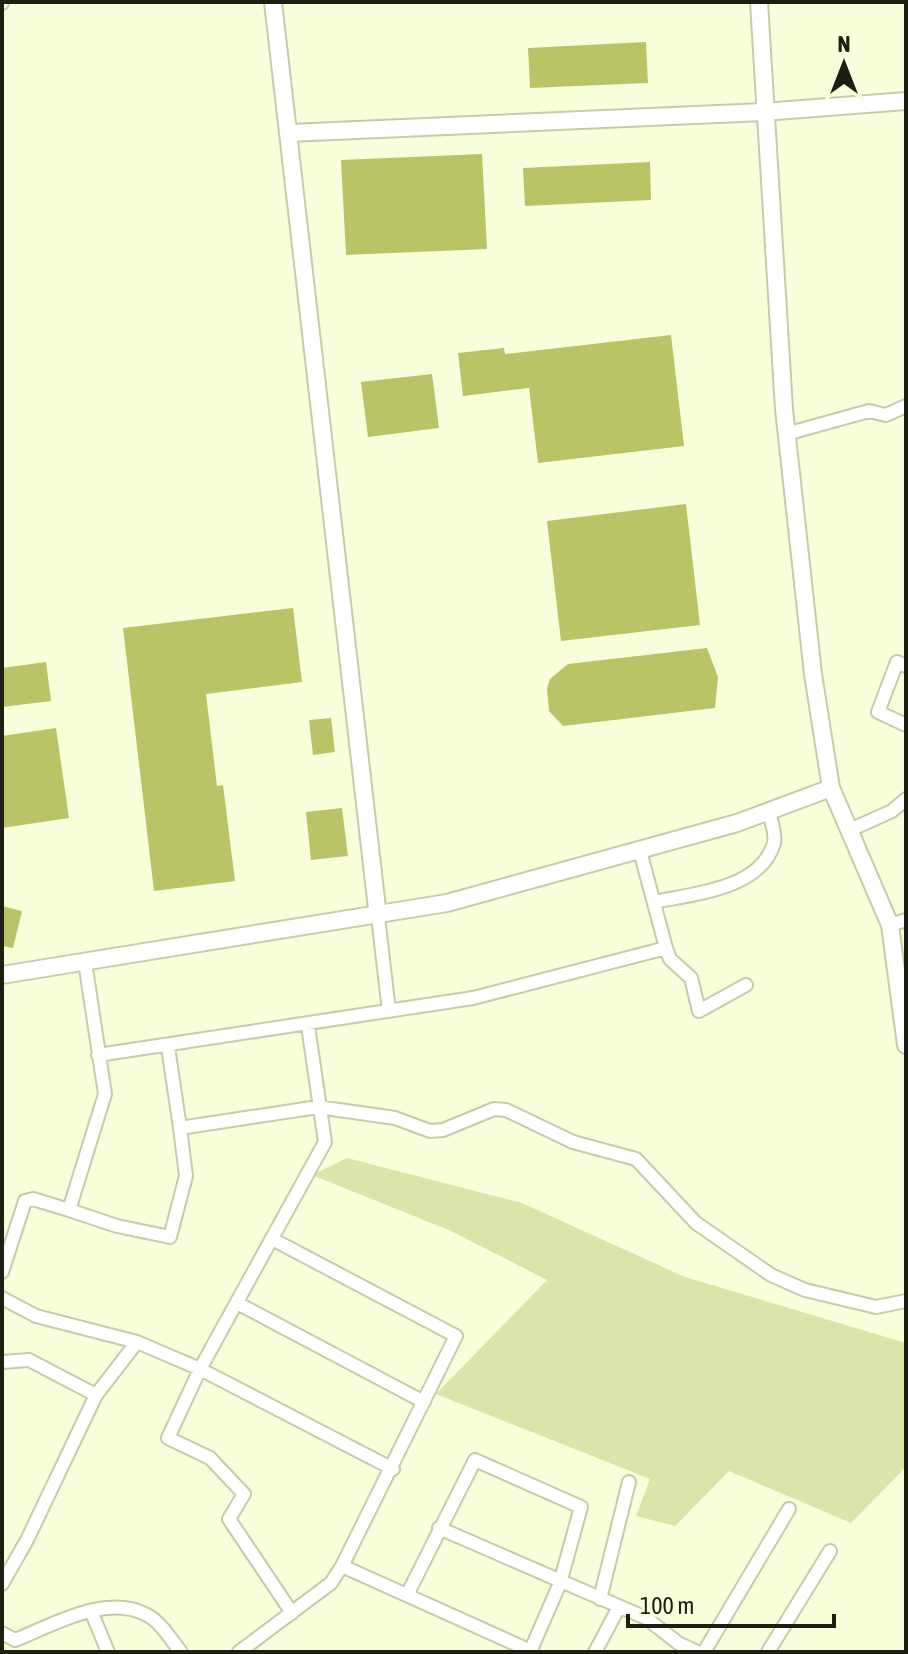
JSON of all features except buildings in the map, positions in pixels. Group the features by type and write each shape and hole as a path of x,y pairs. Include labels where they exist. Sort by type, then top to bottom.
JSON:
{"street":[{"path":"273,2 389,1011"},
{"path":"759,2 763,112 786,434 803,596 831,788 898,922 906,1045"},
{"path":"289,133 763,112 906,101"},
{"path":"786,434 869,411 886,415 906,406"},
{"path":"906,666 897,662 878,712 906,725"},
{"path":"2,975 378,917 447,903 640,851 769,812 831,788"},
{"path":"850,830 892,811 906,799"},
{"path":"654,902 731,885 763,862 775,841 769,812"},
{"path":"640,851 670,959 691,978 699,1011 746,985"},
{"path":"98,1055 308,1026 473,998 666,948"},
{"path":"69,1210 105,1094 85,962"},
{"path":"292,1613 229,1519 244,1494 210,1458 168,1438 200,1369 239,1304 325,1142 308,1026"},
{"path":"2,1272 25,1201 33,1199 117,1226 170,1237 186,1176 168,1047"},
{"path":"180,1128 318,1107 395,1118 430,1131 443,1130 494,1109 506,1110 573,1142 636,1159 696,1223 771,1275 805,1290 876,1307 906,1301"},
{"path":"239,1652 331,1583 393,1469 456,1336 274,1240"},
{"path":"2,1298 36,1316 137,1342 200,1369 393,1469"},
{"path":"239,1304 424,1402"},
{"path":"2,1584 27,1540 96,1395 137,1342"},
{"path":"2,1362 29,1360 96,1395"},
{"path":"342,1566 531,1652 560,1583 581,1507 475,1460 407,1595"},
{"path":"600,1599 629,1482"},
{"path":"704,1652 789,1509"},
{"path":"439,1528 646,1618 676,1647 697,1652"},
{"path":"768,1652 830,1551"},
{"path":"595,1652 619,1607"},
{"path":"2,1633 15,1640 91,1611 121,1609 147,1614 181,1652"},
{"path":"91,1611 108,1652"}],"green space":[{"path":"347,1158 522,1203 685,1277 906,1343 906,1467 851,1523 729,1471 675,1526 636,1516 650,1479 436,1394 547,1280 451,1231 312,1175"}]}
